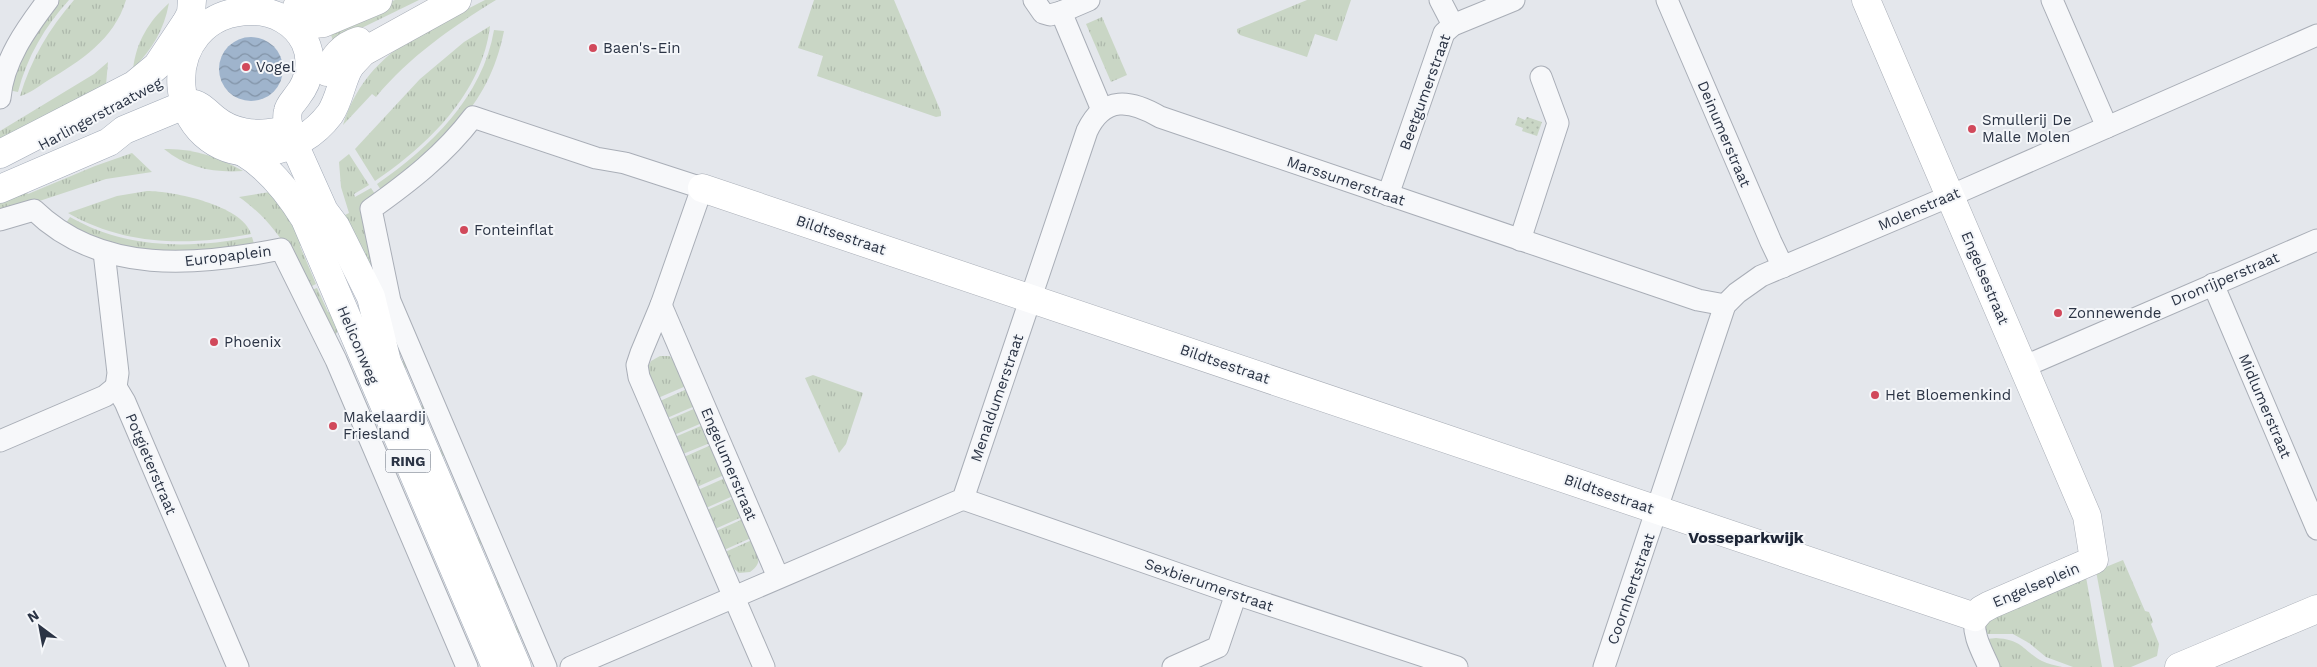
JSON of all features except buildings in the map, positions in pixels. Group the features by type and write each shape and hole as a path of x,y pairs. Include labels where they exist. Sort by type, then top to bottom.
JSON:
{"main road":[{"path":"296,13 325,46 338,69 335,104 329,115 273,151 243,152 222,145 200,131 185,105 181,81 200,16 217,20 237,12 296,13 314,10 345,0"},
{"path":"296,13 323,23 378,0"},
{"path":"185,105 189,103 199,105 216,120 246,133 298,135 311,123 316,103 338,69 380,41 456,0"},
{"name":"Engelsestraat","path":"1866,0 2087,516 2094,560"},
{"path":"296,13 309,58 308,78 288,110 298,135"},
{"name":"Harlingerstraatweg","path":"0,156 127,89 157,66 200,16"},
{"name":"Harlingerstraatweg","path":"0,156 39,148 145,93 172,72 200,16"},
{"name":"Harlingerstraatweg","path":"0,188 109,142 124,130 185,105"},
{"name":"Harlingerstraatweg","path":"109,142 129,141 156,129 177,125 187,126 200,131"},
{"name":"Heliconweg","path":"298,135 316,158 334,207 336,227 370,298 387,362 517,667"},
{"name":"Heliconweg","path":"243,152 268,171 296,204 305,219 496,667"},
{"name":"Bildtsestraat","path":"702,188 1975,617"},
{"name":"Engelseplein","path":"1975,617 1981,610 1990,605 2094,560"},
{"path":"2179,667 2317,609"}],"street":[{"path":"0,98 7,68 7,46 48,0"},
{"path":"1034,0 1043,13 1050,15 1089,0"},
{"path":"1440,0 1453,25"},
{"name":"Beetgumerstraat","path":"1388,195 1444,33 1453,25 1514,0"},
{"name":"Deinumerstraat","path":"1667,0 1771,242 1784,267"},
{"path":"2052,0 2107,127"},
{"path":"1061,12 1102,110"},
{"name":"Molenstraat","path":"1658,510 1725,305 1748,284 2317,35"},
{"path":"1520,240 1558,124 1541,77"},
{"name":"Marssumerstraat","path":"1102,110 1121,103 1130,104 1169,120 1520,240 1698,300 1725,305"},
{"name":"Menaldumerstraat","path":"963,499 1087,131 1092,120 1102,110"},
{"name":"Bildtsestraat","path":"546,667 390,301 371,209 431,164 453,143 473,117 596,158 625,163 702,188"},
{"path":"702,188 661,305 637,366 639,377 764,667"},
{"name":"Europaplein","path":"0,220 34,210 57,230 83,245 127,257 180,262 236,257 281,249 336,360"},
{"name":"Dronrijperstraat","path":"2023,367 2317,240"},
{"path":"0,441 105,396 116,387 118,373 104,252"},
{"name":"Midlumerstraat","path":"2213,284 2317,529"},
{"name":"Engelumerstraat","path":"661,305 778,577"},
{"path":"336,360 349,324"},
{"name":"Heliconweg","path":"336,360 467,667"},
{"name":"Potgieterstraat","path":"116,387 125,402 238,667"},
{"path":"571,667 963,499"},
{"name":"Sexbierumerstraat","path":"963,499 1236,594 1457,667"},
{"name":"Coornhertstraat","path":"1604,667 1658,510"},
{"path":"1173,667 1218,647 1236,594"},
{"name":"Engelseplein","path":"1975,617 1973,627 1989,667"}],"green space":[{"path":"55,0 69,0 52,20 38,43 26,67 18,92 8,90 14,69"},
{"path":"74,0 126,0 121,14 113,27 94,48 30,92 20,96 35,57 57,22"},
{"path":"395,0 419,0 333,41 329,28"},
{"path":"485,0 496,0 447,32 417,56 376,97 372,94 343,125 353,100 366,79 399,47"},
{"path":"814,0 894,0 941,112 941,116 936,117 817,76 823,56 798,48"},
{"path":"1307,0 1351,0 1337,41 1315,34 1307,57 1240,35 1237,32 1237,29"},
{"path":"169,3 164,22 156,39 133,69 140,41 155,17"},
{"path":"1102,17 1127,75 1111,82 1086,24"},
{"path":"490,26 485,50 476,73 464,95 433,134 395,167 375,181 355,149 420,79 464,42"},
{"path":"494,30 504,31 497,59 474,104 442,140 383,193 377,184 397,170 434,137 466,98 479,77 488,54"},
{"path":"108,62 106,85 0,146 0,131 94,74"},
{"path":"1518,117 1525,120 1527,117 1542,122 1537,136 1522,131 1523,128 1515,125"},
{"path":"164,149 185,150 205,154 243,171 201,168 182,161"},
{"path":"132,153 152,172 106,179 0,214 0,201 25,190 28,194"},
{"path":"349,154 369,185 354,194 355,197 371,188 377,197 364,205 385,306 400,340 390,344 375,288 345,215 349,213 341,187 339,162"},
{"path":"147,191 189,197 221,208 235,215 245,224 251,234 204,240 158,240 112,232 68,213 117,196"},
{"path":"270,192 291,219 340,325 335,336 309,291 317,288 328,312 331,311 302,245 300,246 316,284 308,288 280,237 262,216 239,197"},
{"path":"70,217 91,228 136,241 182,244 229,241 252,237 255,247 226,252 140,252 64,226"},
{"path":"390,345 398,363 408,359 411,366 401,370 417,407 425,404 428,410 420,414 436,451 445,448 447,454 439,458 455,495 463,492 466,498 458,502 474,539 482,536 485,542 477,546 493,584 501,581 504,587 495,590 511,627 521,624 524,630 513,636 396,366"},
{"path":"660,356 669,356 673,359 686,386 658,398 647,369 651,361"},
{"path":"813,375 863,393 846,444 839,453 805,378"},
{"path":"687,389 695,406 667,418 660,401"},
{"path":"696,408 702,423 674,435 668,420"},
{"path":"703,425 710,443 683,454 675,437"},
{"path":"711,445 724,475 697,487 684,457"},
{"path":"725,478 733,496 706,508 698,490"},
{"path":"734,498 742,517 715,529 707,510"},
{"path":"743,519 751,538 724,550 716,531"},
{"path":"752,540 758,553 757,565 750,572 739,573 730,565 725,552"},
{"path":"2123,560 2145,611 2149,612 2153,622 2151,624 2159,644 2157,656 2131,667 2114,667 2096,571"},
{"path":"2086,577 2102,667 2073,667 2046,657 2029,643 2013,634 1985,634 1984,629 1987,621"},
{"path":"1996,638 2017,643 2042,661 2062,667 1999,667 1987,639"}],"water":[{"path":"251,37 269,43 277,51 283,69 277,87 269,95 251,101 233,95 225,87 219,69 225,51 233,43"}],"place":[{"name":"Baen's-Ein","path":"593,48"},
{"name":"Vogel","path":"246,67"},
{"name":"Smullerij De Malle Molen","path":"1972,129"},
{"name":"Fonteinflat","path":"464,230"},
{"name":"Zonnewende","path":"2058,313"},
{"name":"Phoenix","path":"214,342"},
{"name":"Het Bloemenkind","path":"1875,395"},
{"name":"Makelaardij Friesland","path":"333,426"}],"district":[{"name":"Vosseparkwijk","path":"1746,537"}]}
